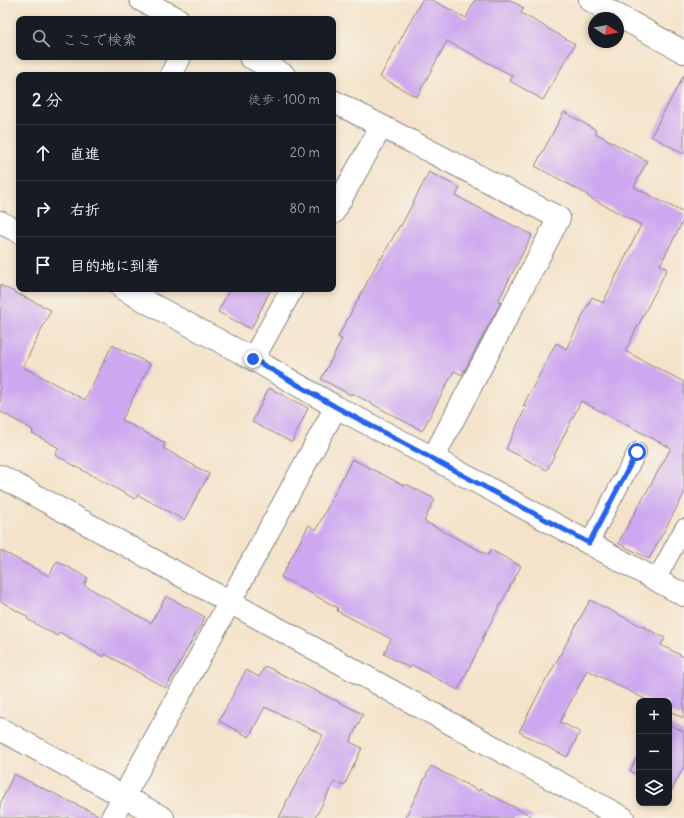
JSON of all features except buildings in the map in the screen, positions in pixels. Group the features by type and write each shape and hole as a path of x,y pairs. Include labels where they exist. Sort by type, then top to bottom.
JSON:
{"street":[{"path":"140,0 172,16"},
{"path":"590,0 684,52"},
{"path":"172,72 178,60"},
{"path":"256,60 278,72"},
{"path":"336,103 560,218 433,458"},
{"path":"336,209 381,127"},
{"path":"0,222 16,230"},
{"path":"129,292 253,359 336,407 433,458 684,595"},
{"path":"253,359 290,292"},
{"path":"112,818 336,407"},
{"path":"0,476 623,818"},
{"path":"0,729 163,818"}],"lane":[{"path":"589,543 637,452"},
{"path":"656,580 684,528"}],"route":[{"path":"253,359 336,407 589,543 637,452"}]}
